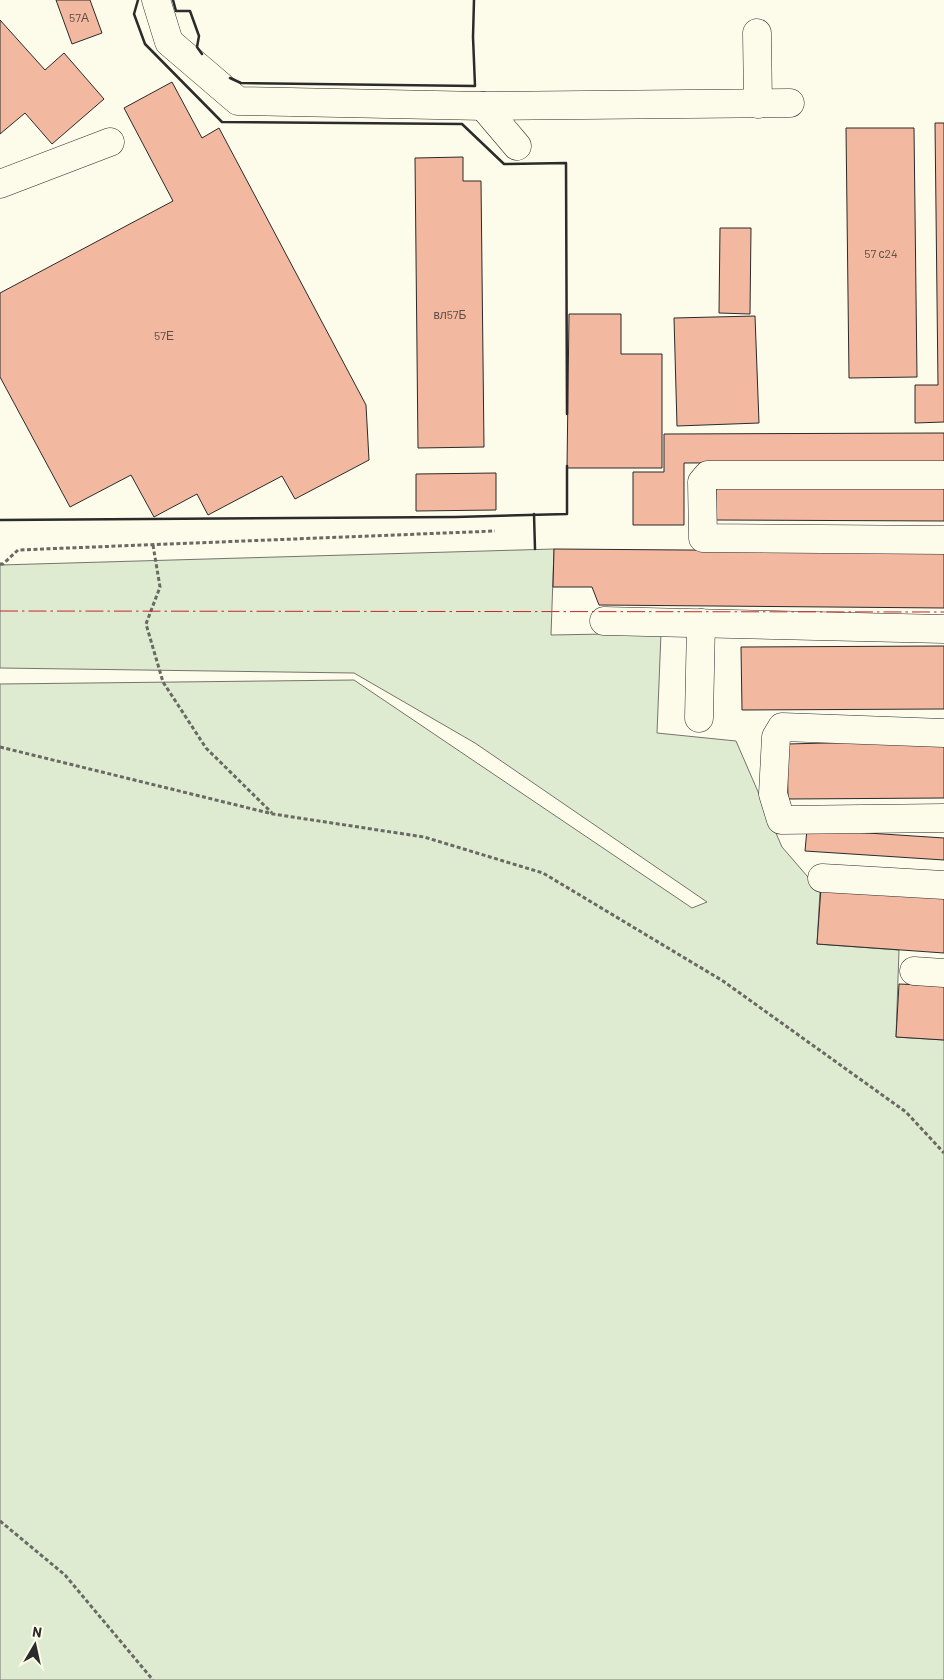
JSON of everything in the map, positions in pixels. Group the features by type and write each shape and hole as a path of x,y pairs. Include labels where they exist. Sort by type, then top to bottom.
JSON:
{"lane":[{"path":"156,0 169,42 238,101 483,106 790,103"},
{"path":"757,33 758,104"},
{"path":"483,106 517,146"},
{"path":"0,184 110,142"},
{"path":"944,475 708,475 702,482 703,538 944,540"},
{"path":"604,621 944,629"},
{"path":"699,718 701,624"},
{"path":"944,732 782,727 776,737 774,794 781,820 944,818"},
{"path":"822,878 944,885"},
{"path":"914,971 944,973"}],"path":[{"path":"0,564 3,564 18,550 495,531"},
{"path":"153,545 160,587 146,624 163,682 206,748 273,814"},
{"path":"0,747 273,814 424,836 543,873 723,981 906,1112 944,1153"},
{"path":"0,1521 65,1575 153,1680"}],"green space":[{"path":"554,549 551,635 661,633 657,733 736,741 782,847 820,891 817,944 899,950 896,1037 944,1040 944,1680 0,1680 0,684 354,680 692,908 707,902 475,743 354,673 0,668 0,565"}],"building":[{"path":"56,0 90,0 102,33 72,44"},
{"path":"0,20 45,70 64,53 104,99 52,144 25,113 0,134"},
{"path":"172,82 202,138 219,128 366,405 369,460 295,499 282,476 208,515 197,494 154,517 131,475 70,507 0,377 0,293 173,201 124,108"},
{"path":"935,123 944,123 944,422 915,423 915,385 938,385"},
{"path":"846,128 914,128 917,377 849,378"},
{"path":"463,157 463,181 481,181 484,447 418,448 415,158"},
{"path":"720,228 751,228 750,314 719,313"},
{"path":"569,314 621,314 621,354 662,354 662,468 567,468"},
{"path":"755,316 759,423 677,426 674,318"},
{"path":"944,433 944,462 684,463 684,525 633,525 633,472 664,472 664,434"},
{"path":"496,473 496,510 416,511 416,474"},
{"path":"716,487 944,487 944,521 716,520"},
{"path":"554,549 944,552 944,608 599,605 592,587 553,587"},
{"path":"944,646 944,709 742,710 741,647"},
{"path":"944,740 944,798 788,799 787,744"},
{"path":"807,829 944,838 944,860 805,851"},
{"path":"821,888 944,896 944,953 817,944"},
{"path":"899,984 944,986 944,1040 896,1037"}],"wall":[{"path":"138,0 134,14 145,44 222,122 462,124 504,164 566,163 567,414"},
{"path":"173,0 176,11 190,11 199,36 197,47 202,54"},
{"path":"230,78 241,83 475,86 474,0"},
{"path":"0,520 456,517 567,514 567,466"},
{"path":"534,514 535,549"}],"power":[{"path":"0,611 944,612"}]}
